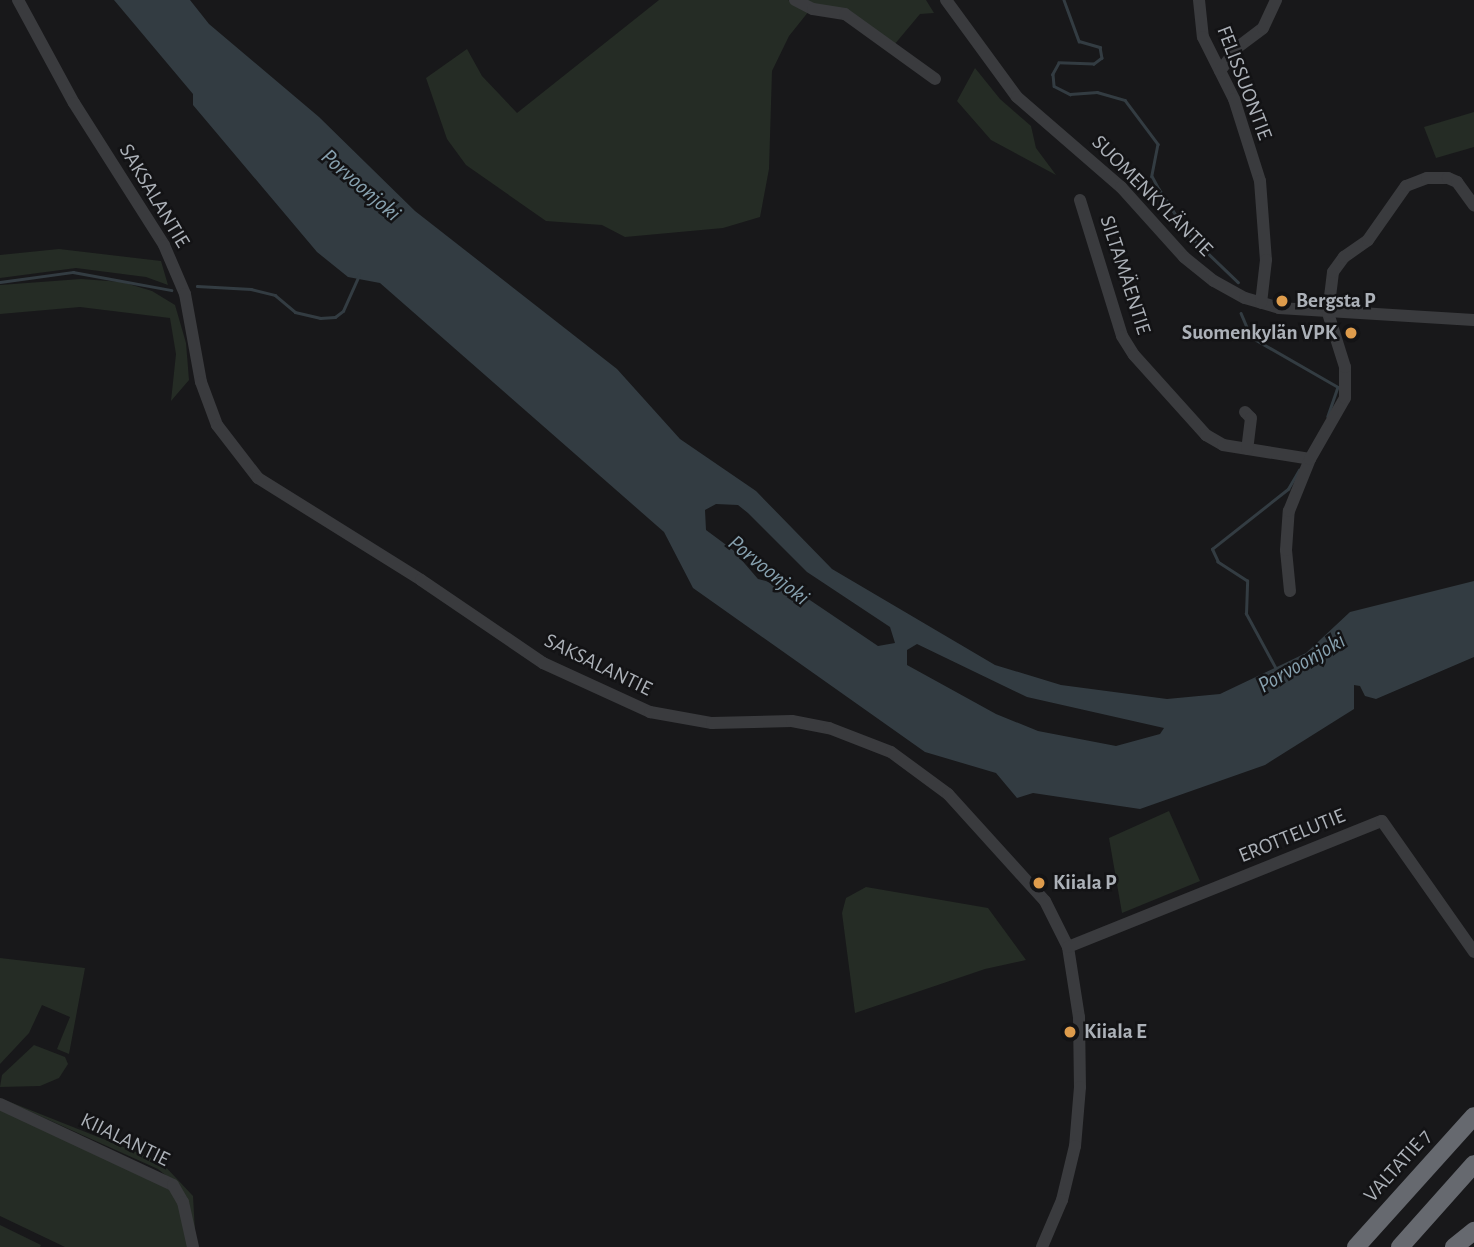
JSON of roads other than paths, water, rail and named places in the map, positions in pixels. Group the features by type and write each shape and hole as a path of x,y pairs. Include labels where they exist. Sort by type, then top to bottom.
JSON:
{"highway":[{"name":"VALTATIE 7","path":"1356,1247 1474,1116"},
{"path":"1400,1247 1474,1164"},
{"path":"1454,1247 1474,1231"}],"street":[{"name":"SAKSALANTIE","path":"18,0 74,103 164,245 185,294 201,382 216,425 258,478 421,580 543,663 650,712 712,723 792,721 838,731 891,752 948,794 1045,901 1068,947 1079,1017 1079,1117 1062,1200 1042,1247"},
{"path":"795,0 813,9 845,15 935,79"},
{"name":"SUOMENKYLÄNTIE","path":"946,0 1017,97 1121,187 1184,257 1222,286 1261,303 1328,313 1474,320"},
{"name":"FELISSUONTIE","path":"1199,0 1203,37 1234,99 1259,181 1266,260 1261,303"},
{"path":"1220,71 1238,47 1263,28 1276,0"},
{"path":"1290,591 1289,510 1310,460 1345,398 1345,367 1328,313 1337,264 1368,240 1393,199 1406,187 1427,178 1457,182 1474,205"},
{"name":"SILTAMÄENTIE","path":"1080,200 1126,344 1206,435 1223,445 1310,460"},
{"path":"1245,412 1251,418 1247,449"},
{"name":"EROTTELUTIE","path":"1068,947 1382,821 1474,952"},
{"name":"KIIALANTIE","path":"0,1104 173,1185 183,1202 193,1247"}],"water":[{"name":"Porvoonjoki","path":"114,0 190,0 209,24 319,117 415,211 617,369 680,439 756,491 832,569 995,665 1061,685 1167,699 1220,694 1306,653 1350,612 1474,581 1474,657 1376,699 1365,696 1360,686 1354,685 1354,709 1265,765 1140,809 1033,793 1017,798 996,773 925,752 693,588 664,532 380,283 348,277 317,252 193,105 193,94","holes":["716,504 738,505 807,572 890,627 895,643 878,646 792,588 758,579 733,550 706,530 705,510","917,644 1027,697 1164,728 1160,734 1116,746 1038,731 996,714 907,665 907,650"]}],"waterway":[{"path":"1064,0 1079,41 1100,47 1102,58 1094,64 1059,63 1053,74 1054,86 1070,94 1097,92 1125,100 1158,144 1152,176 1159,189 1189,235 1238,282"},
{"path":"0,282 73,272 171,290"},
{"path":"197,286 251,289 275,295 295,312 320,318 335,317 343,311 359,275"},
{"path":"1241,313 1251,337 1338,387 1328,416"},
{"name":"Porvoonjoki","path":"1277,671 1246,614 1247,581 1218,562 1212,549 1288,489 1299,470"}],"place":[{"name":"Bergsta P","path":"1282,301"},
{"name":"Suomenkylän VPK","path":"1351,333"},
{"name":"Kiiala P","path":"1039,883"},
{"name":"Kiiala E","path":"1070,1032"}]}
